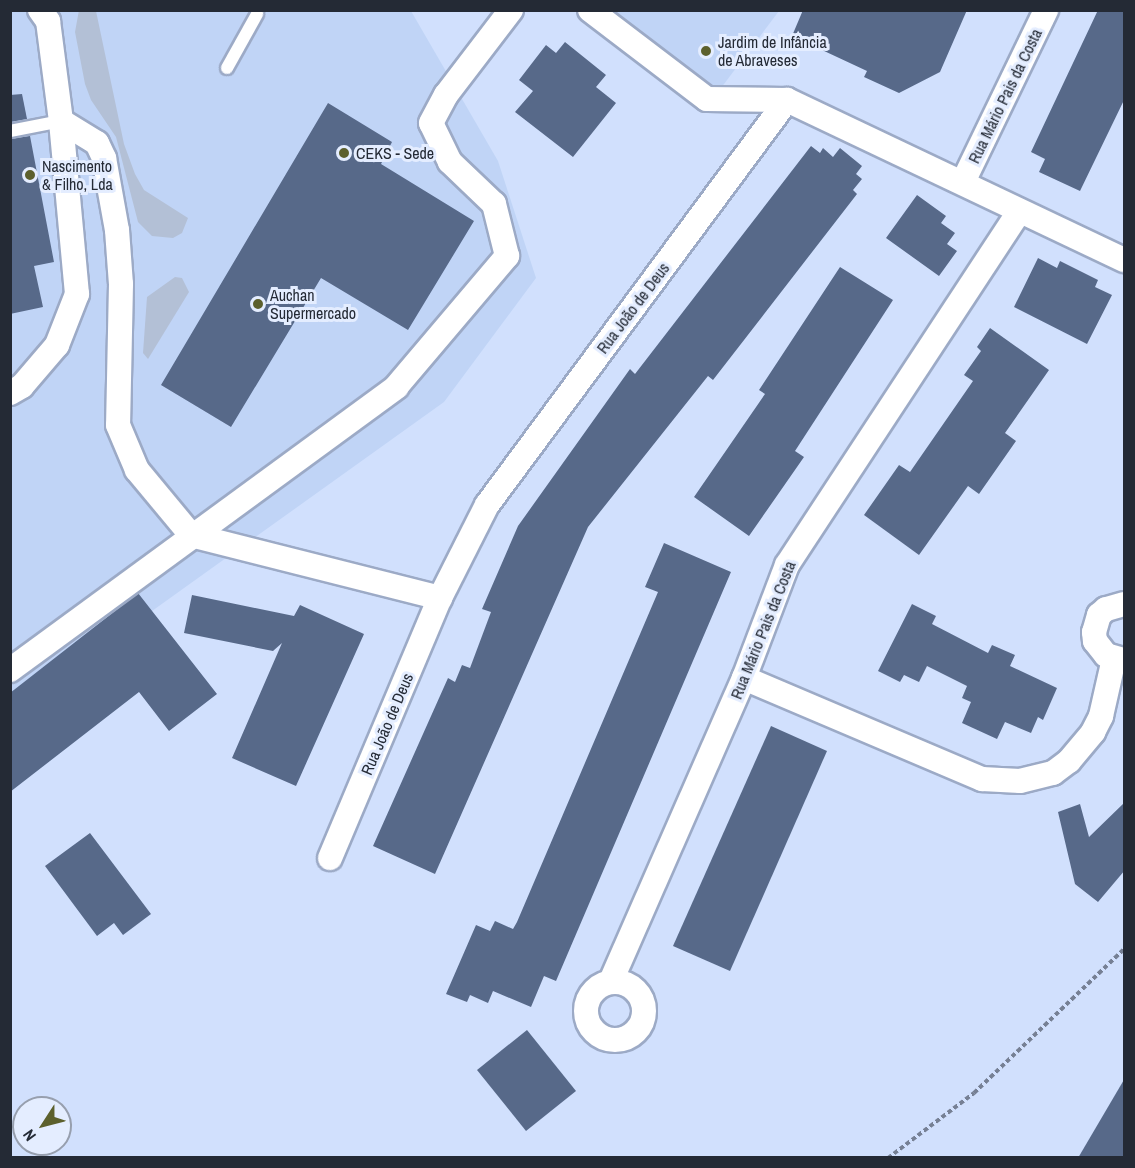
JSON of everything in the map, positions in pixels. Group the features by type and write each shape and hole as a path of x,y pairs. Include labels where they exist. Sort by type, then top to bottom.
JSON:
{"street":[{"path":"10,670 191,535 396,387 507,256 494,204 450,162 431,123 446,95 511,10"},
{"path":"590,10 707,99 787,100 963,182 1018,213 1125,260"},
{"name":"Rua Mário Pais da Costa","path":"963,182 1046,10"},
{"path":"10,393 22,386 57,345 77,294 61,121 48,14"},
{"name":"Rua João de Deus","path":"330,858 440,598 487,505 787,100"},
{"path":"61,121 97,143 106,166 121,284 118,425 137,470 191,535 440,598"},
{"name":"Rua Mário Pais da Costa","path":"611,981 744,678 787,565 1018,213"},
{"path":"744,678 982,779 1020,781 1053,772 1069,761 1093,732 1101,716 1119,659 1095,641 1095,623 1106,609 1125,604"}],"lane":[{"path":"227,68 257,14"},
{"path":"10,131 61,121"}],"path":[{"path":"888,1158 974,1093 1125,949"}],"shaded area":[{"path":"79,10 96,11 124,144 135,174 144,190 188,218 182,233 173,238 152,236 138,222 116,137 91,100 85,84 75,32"},
{"path":"11,11 411,11 498,161 536,278 444,402 11,712"},
{"name":"Jardim de Infância de Abraveses","path":"611,11 779,11 718,92"},
{"path":"175,277 182,278 189,292 148,359 143,353 147,297"}],"building":[{"path":"803,10 967,10 940,72 899,93 864,77 867,71 792,36"},
{"path":"1098,10 1125,10 1125,98 1080,191 1039,172 1045,159 1031,152"},
{"path":"565,42 606,75 596,87 616,103 573,157 515,112 533,91 519,80 546,45 556,53"},
{"path":"22,94 27,119 10,122 10,95"},
{"name":"Auchan Supermercado","path":"328,103 392,142 381,164 474,221 408,330 321,278 231,427 161,385"},
{"path":"30,136 54,262 34,266 43,307 10,314 10,139"},
{"path":"811,146 820,153 823,148 833,157 840,148 862,166 856,174 862,179 853,190 857,194 713,380 708,376 588,527 435,874 373,846 448,678 455,682 462,665 470,668 491,612 482,609 518,526 630,369 635,374"},
{"path":"917,195 946,216 941,223 955,233 947,244 957,251 939,276 886,238"},
{"path":"1038,258 1057,268 1060,261 1098,280 1095,287 1112,295 1087,344 1014,307"},
{"path":"840,267 893,300 795,451 804,457 749,536 694,497 765,394 759,390"},
{"path":"990,328 1049,370 1005,433 1016,441 979,494 968,486 919,555 864,515 899,465 910,472 973,381 964,375 981,351 977,347"},
{"path":"664,543 731,572 556,981 544,976 531,1007 493,991 488,1003 470,995 467,1002 446,994 476,925 490,931 495,921 513,929 517,922 658,592 645,587"},
{"path":"138,593 217,694 169,731 139,692 10,792 10,693"},
{"path":"192,595 294,616 300,605 364,634 296,786 232,758 282,643 273,651 184,633"},
{"path":"912,604 936,616 932,624 988,653 992,645 1015,655 1010,666 1057,688 1043,720 1038,717 1031,733 1005,722 997,739 962,723 971,702 962,698 967,686 927,666 919,682 904,675 900,682 878,671"},
{"path":"771,726 827,751 730,971 673,946"},
{"path":"1125,802 1125,870 1098,902 1075,884 1058,812 1080,804 1089,837"},
{"path":"90,833 151,914 123,935 114,923 97,936 45,866"},
{"path":"527,1030 576,1091 526,1131 477,1070"},
{"path":"1125,1078 1125,1158 1078,1158"}],"place":[{"name":"Jardim de Infância de Abraveses","path":"706,51"},
{"name":"CEKS - Sede","path":"344,153"},
{"name":"Nascimento & Filho, Lda","path":"30,175"},
{"name":"Auchan Supermercado","path":"258,304"}]}
